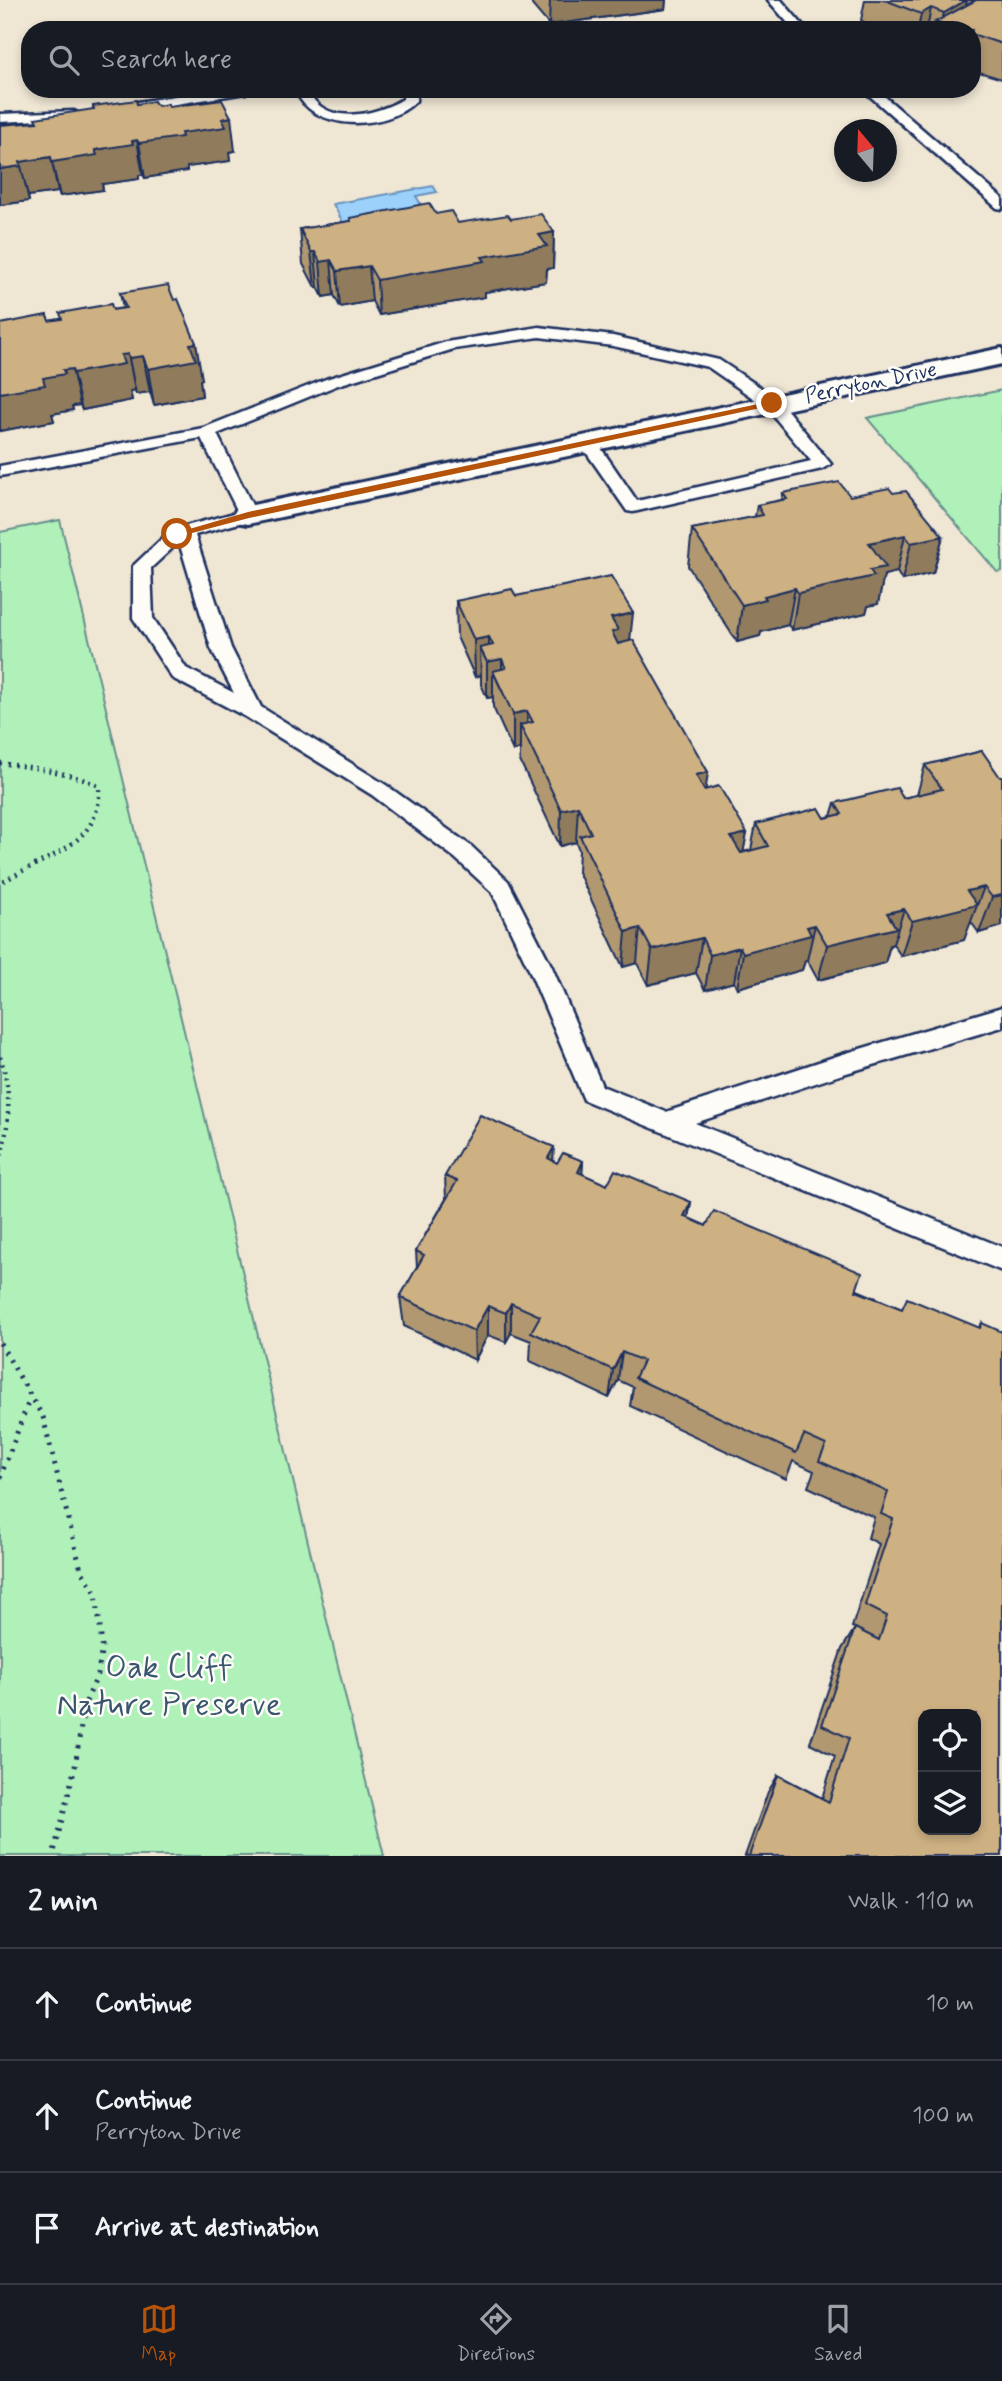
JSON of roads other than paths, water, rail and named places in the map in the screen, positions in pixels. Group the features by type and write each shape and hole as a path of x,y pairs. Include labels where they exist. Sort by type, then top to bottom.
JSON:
{"street":[{"name":"Perryton Drive","path":"248,515 1002,356"}],"lane":[{"path":"774,0 793,21"},
{"path":"114,109 187,98"},
{"path":"305,98 307,104 317,111 349,118 368,117 399,108 410,98"},
{"path":"878,98 1002,205"},
{"path":"0,118 88,113"},
{"path":"0,471 207,432 332,382 452,345 539,332 613,341 713,363 772,403 822,464 632,507 588,442"},
{"path":"207,432 248,515 177,534 142,566 143,618 179,673 253,712 379,790 463,852 500,887 540,967 593,1093 907,1224 1002,1259"},
{"path":"185,532 221,649 253,712"},
{"path":"667,1122 844,1063 1002,1017"}],"water":[{"path":"433,186 437,192 416,196 426,213 346,228 333,204"}],"park label":[{"name":"Oak Cliff Nature Preserve","path":"169,1686"}]}
